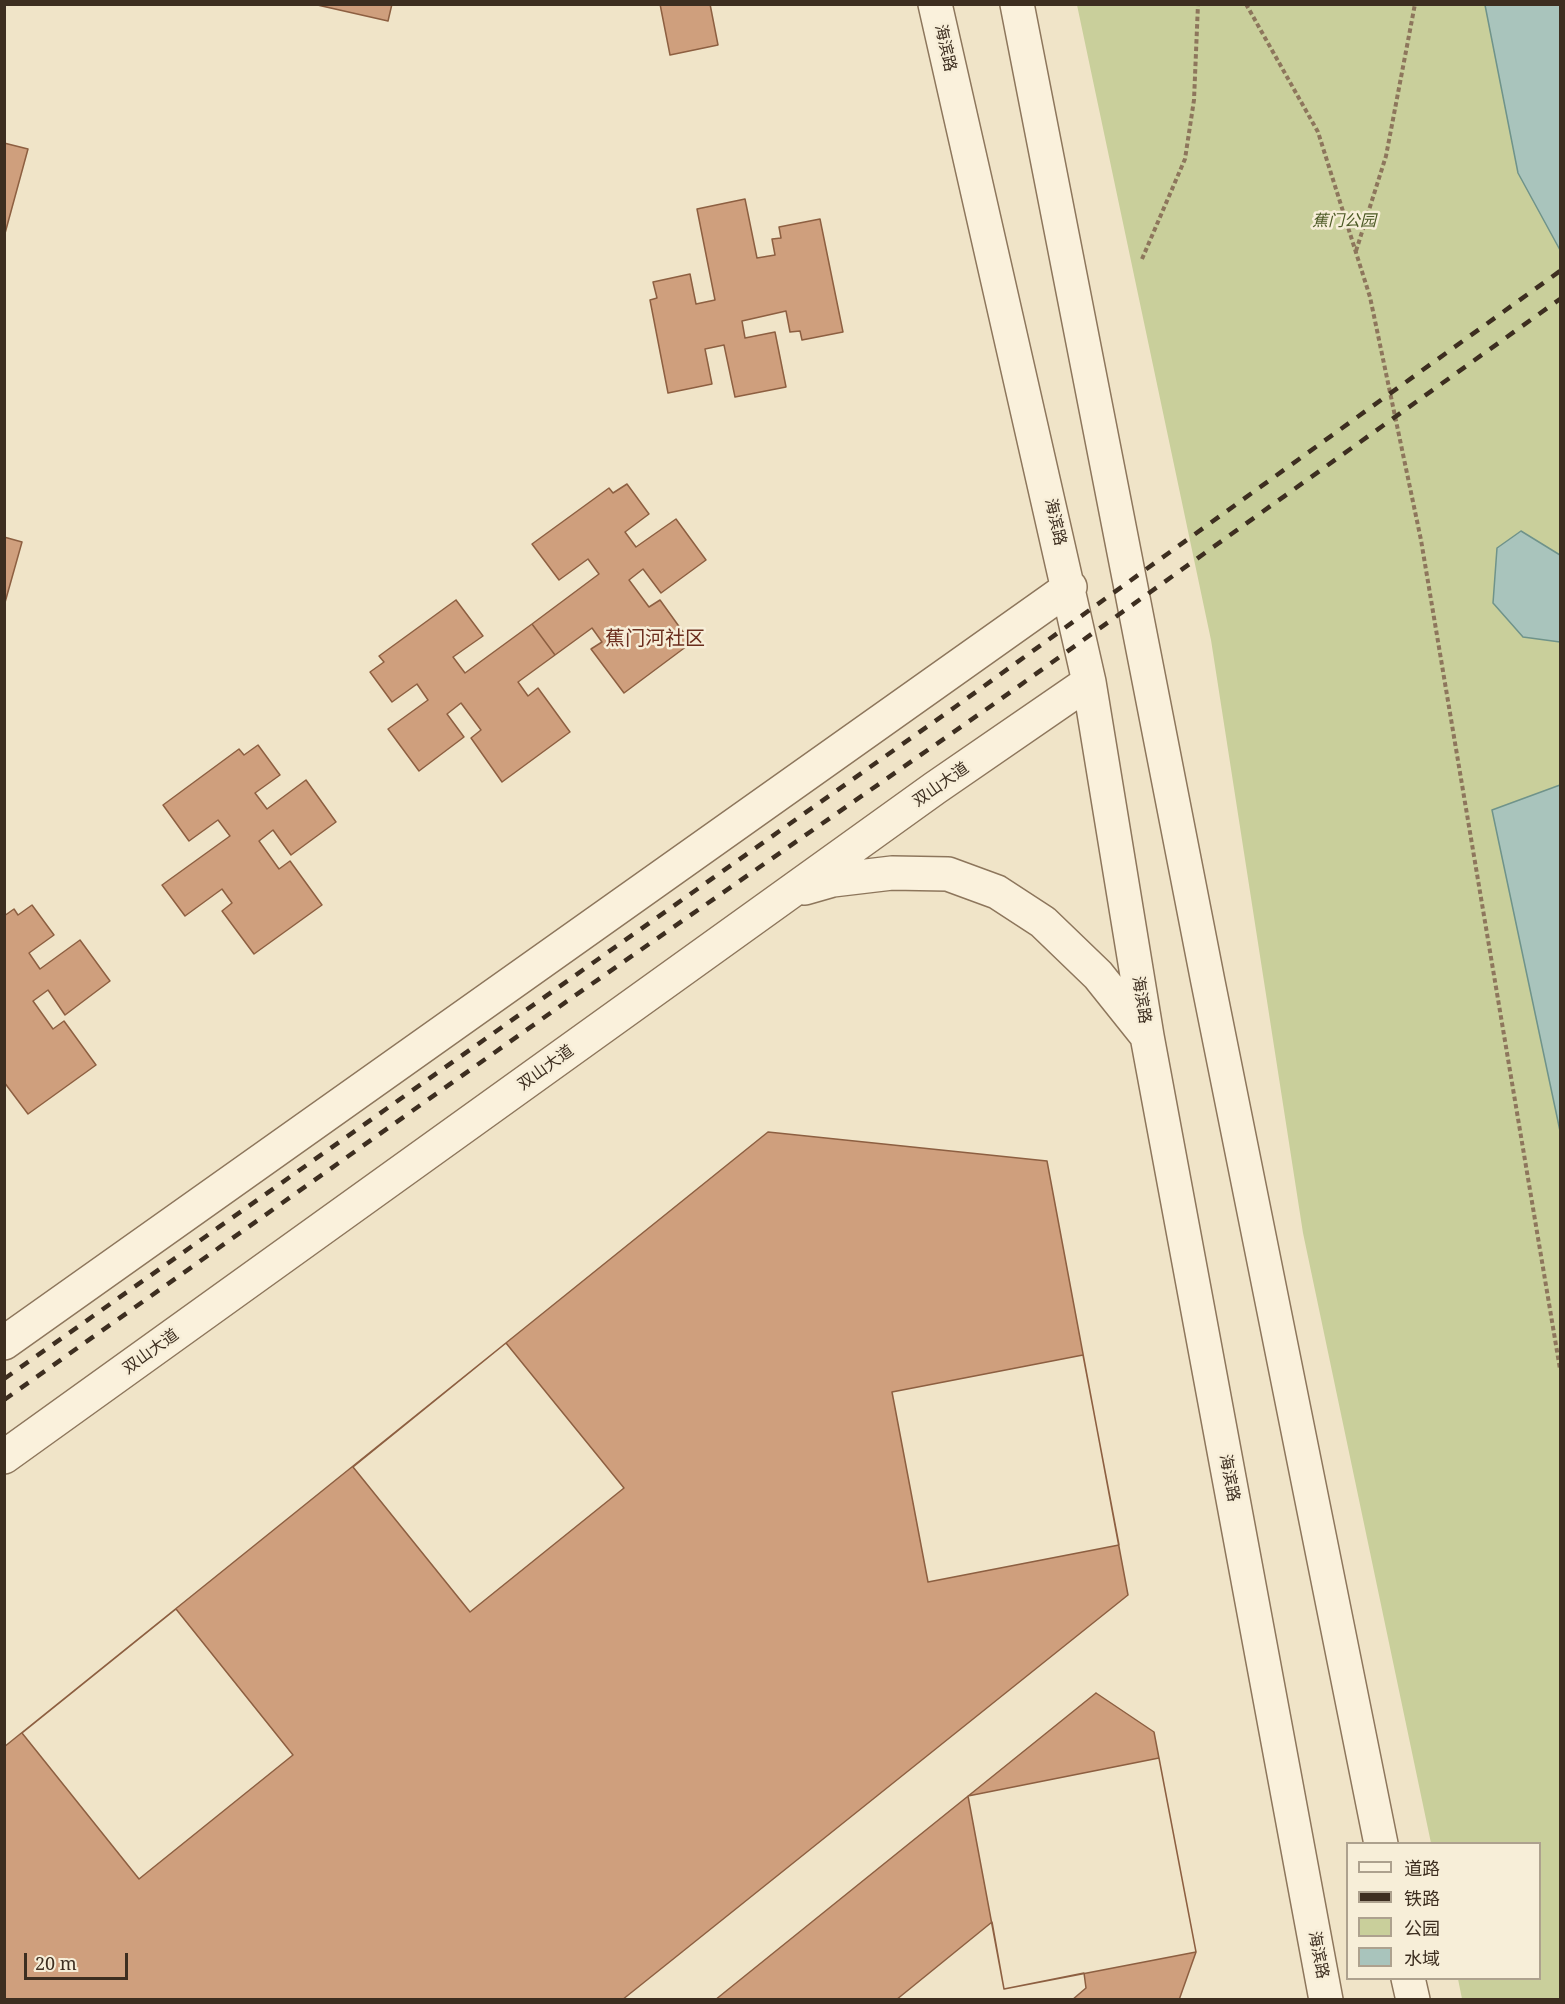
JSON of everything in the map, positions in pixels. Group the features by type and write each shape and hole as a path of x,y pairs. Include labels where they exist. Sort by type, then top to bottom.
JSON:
{"street":[{"name":"海滨路","path":"935,4 1070,587 1089,682 1147,1036 1326,2000"},
{"path":"1017,4 1208,982 1381,1842"},
{"path":"4,1343 1070,587"},
{"name":"双山大道","path":"4,1458 789,893 1089,682"},
{"path":"789,893 833,880 892,873 948,874 997,892 1051,930 1098,975 1147,1036"},
{"path":"1408,1980 1413,2000"}],"path":[{"path":"1142,259 1185,159 1194,100 1198,4"},
{"path":"1246,4 1318,132 1370,297 1421,540 1560,1369"},
{"path":"1356,253 1375,199 1386,156 1415,4"}],"green space":[{"name":"蕉门公园","path":"1077,5 1560,5 1560,1999 1462,1999 1458,1980 1541,1980 1541,1842 1431,1842 1303,1233 1211,640"}],"water":[{"path":"1485,5 1560,5 1560,250 1518,173"},
{"path":"1521,531 1560,555 1560,642 1523,637 1493,603 1497,548"},
{"path":"1560,785 1560,1131 1492,810"}],"building":[{"path":"313,4 392,4 388,21"},
{"path":"660,4 710,4 718,45 670,55"},
{"path":"4,143 28,149 4,237"},
{"path":"745,199 757,258 775,255 772,239 781,238 779,227 820,219 843,332 802,340 800,331 790,332 786,311 742,321 745,338 775,332 786,387 735,397 724,345 705,349 712,384 668,393 650,300 657,298 653,282 690,274 696,304 715,300 697,209"},
{"path":"627,484 649,514 625,532 636,547 676,519 706,560 661,593 643,569 629,580 649,607 660,600 691,643 624,693 591,649 602,642 592,628 555,655 532,624 599,574 588,559 559,580 532,544 609,488 613,493"},
{"path":"4,537 22,542 4,606"},
{"path":"456,600 483,636 453,657 465,673 532,624 555,655 518,682 528,696 538,688 570,732 502,782 471,738 481,730 461,703 447,714 464,737 419,771 388,729 428,700 417,684 392,702 370,672 384,662 379,656"},
{"path":"258,745 280,775 255,793 267,809 306,780 336,822 291,855 273,830 259,841 279,869 290,861 322,905 254,954 222,911 232,903 222,889 185,916 162,885 230,836 218,820 189,841 163,805 239,749 244,755"},
{"path":"32,905 54,935 29,953 40,969 80,940 110,981 65,1015 48,990 33,1001 53,1029 64,1021 96,1065 28,1114 4,1082 4,916 14,909 18,915"},
{"path":"768,1132 1047,1161 1128,1595 622,2000 4,2000 4,1747"},
{"path":"506,1343 624,1488 470,1612 353,1467"},
{"path":"1083,1355 1119,1545 928,1582 892,1392"},
{"path":"176,1609 293,1755 139,1879 22,1733"},
{"path":"1096,1693 1154,1732 1196,1952 1179,2000 1072,2000 1086,1988 1084,1973 1004,1989 992,1922 896,2000 715,2000"},
{"path":"1159,1758 1196,1952 1004,1989 968,1796"}],"railway":[{"path":"4,1379 955,707 1560,271"},
{"path":"4,1400 573,997 991,706 1560,299"}],"district":[{"name":"蕉门河社区","path":"655,639"}]}
